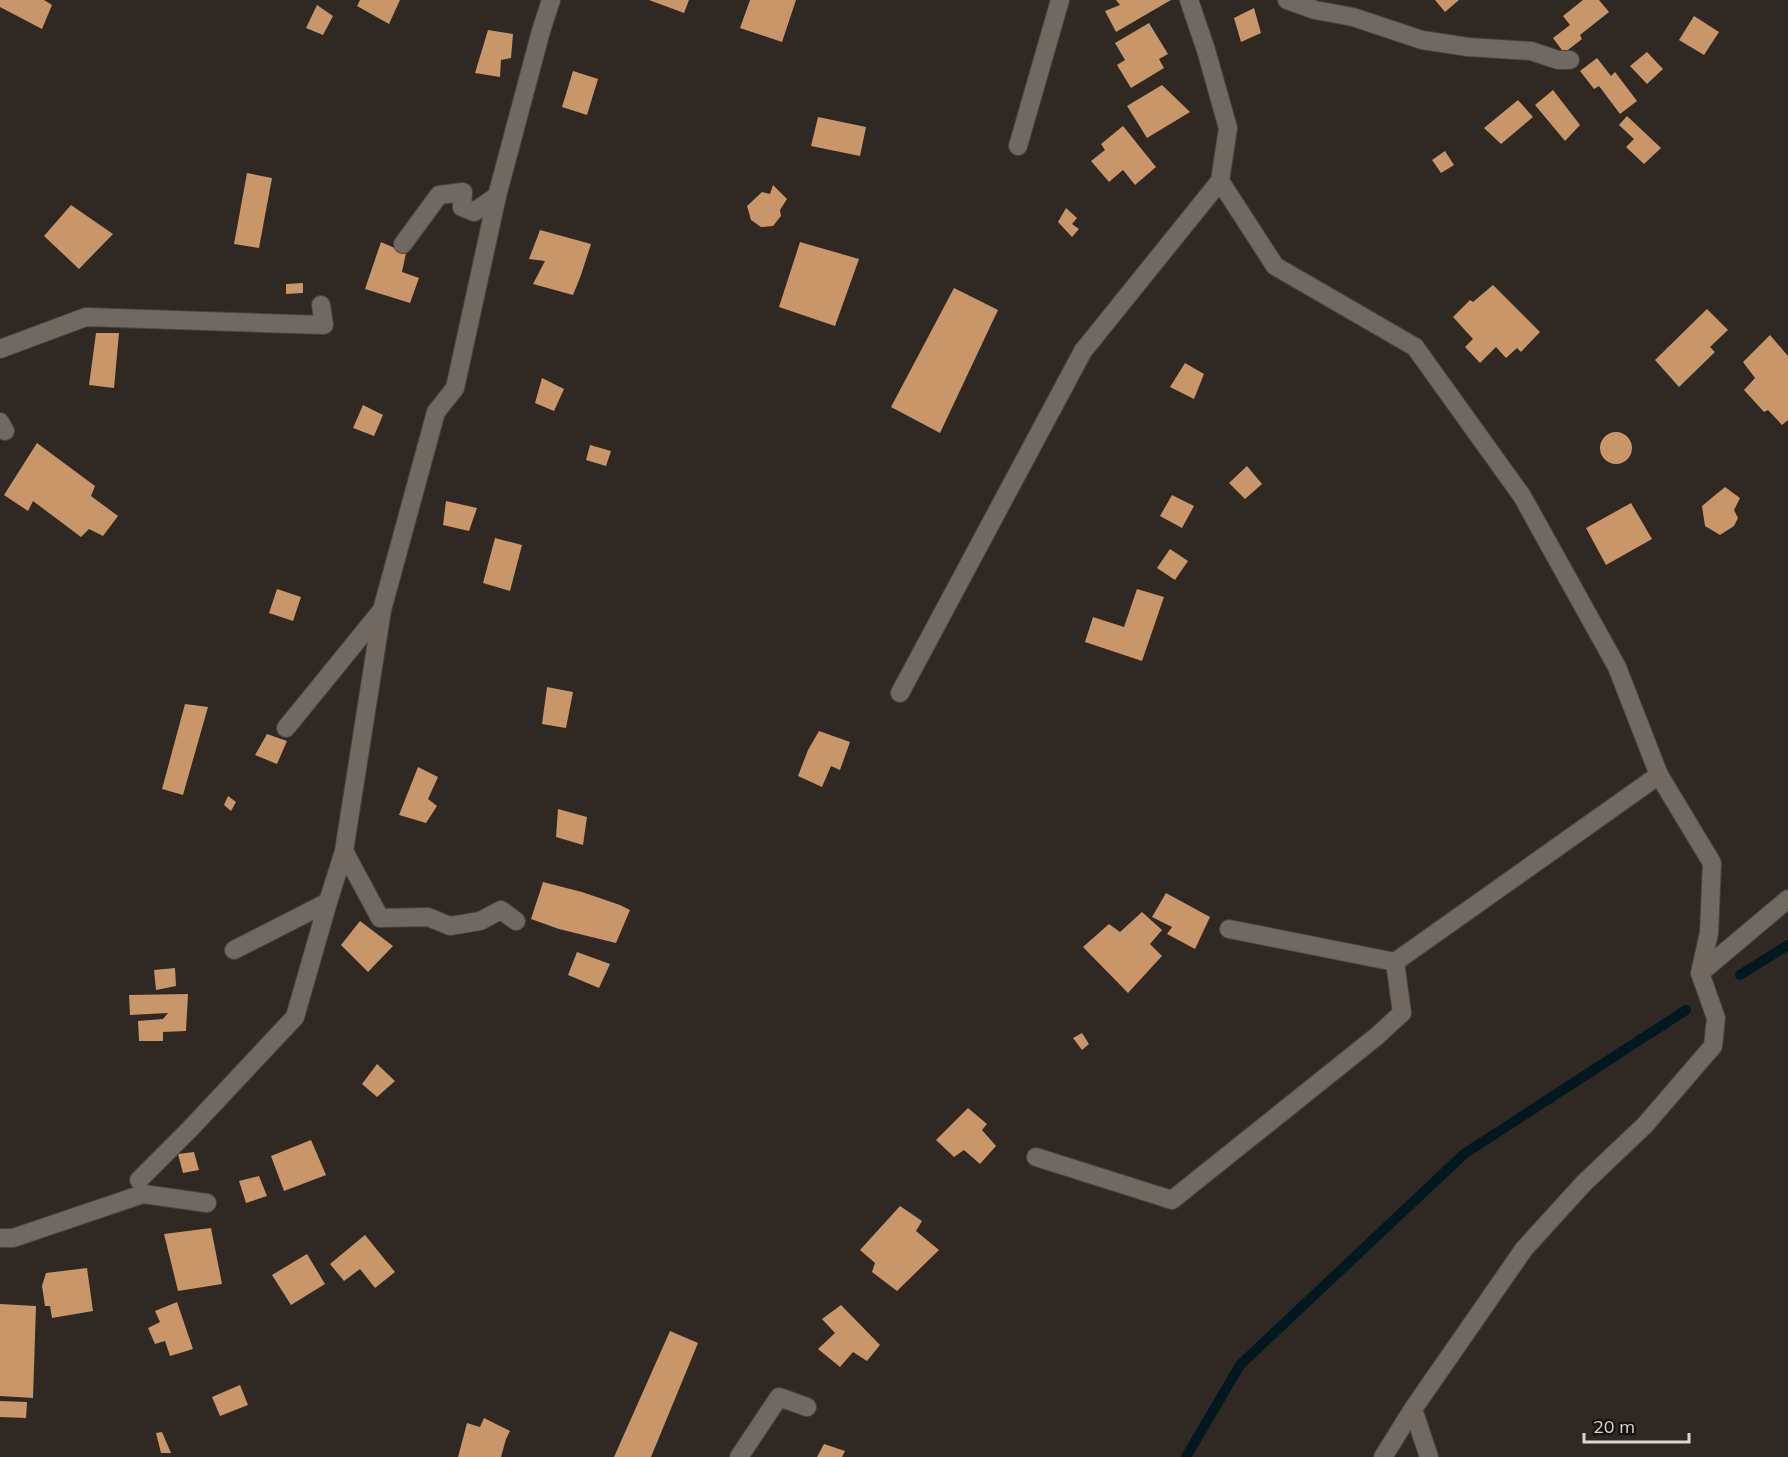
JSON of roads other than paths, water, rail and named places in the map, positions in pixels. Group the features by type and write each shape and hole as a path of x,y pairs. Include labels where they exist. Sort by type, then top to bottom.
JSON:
{"street":[{"path":"139,1180 295,1017 344,852 382,610 436,411 455,388 497,196 551,0"},
{"path":"1018,146 1060,0"},
{"path":"900,693 1083,351 1220,181 1228,128 1189,0"},
{"path":"1287,0 1315,10 1363,20 1422,40 1468,47 1531,51 1558,60 1570,60"},
{"path":"1220,181 1275,266 1415,347 1522,496 1617,666 1659,775 1712,863 1709,933 1700,973 1716,1018 1713,1046 1645,1125 1584,1183 1524,1249 1413,1409 1383,1457"},
{"path":"403,244 439,195 463,192 462,207 474,212 497,196"},
{"path":"0,349 86,317 324,325 321,305"},
{"path":"286,728 382,610"},
{"path":"1229,929 1395,962 1659,775"},
{"path":"344,852 380,918 428,917 450,926 480,921 501,910 516,921"},
{"path":"1700,973 1788,899"},
{"path":"234,950 328,902"},
{"path":"1036,1157 1172,1200 1377,1036 1402,1013 1395,962"},
{"path":"0,1239 13,1238 143,1194 207,1203"},
{"path":"739,1457 779,1397 807,1407"},
{"path":"1413,1409 1429,1457"}],"waterway":[{"path":"1740,975 1788,945"},
{"path":"1186,1457 1240,1365 1464,1154 1686,1010"}]}
